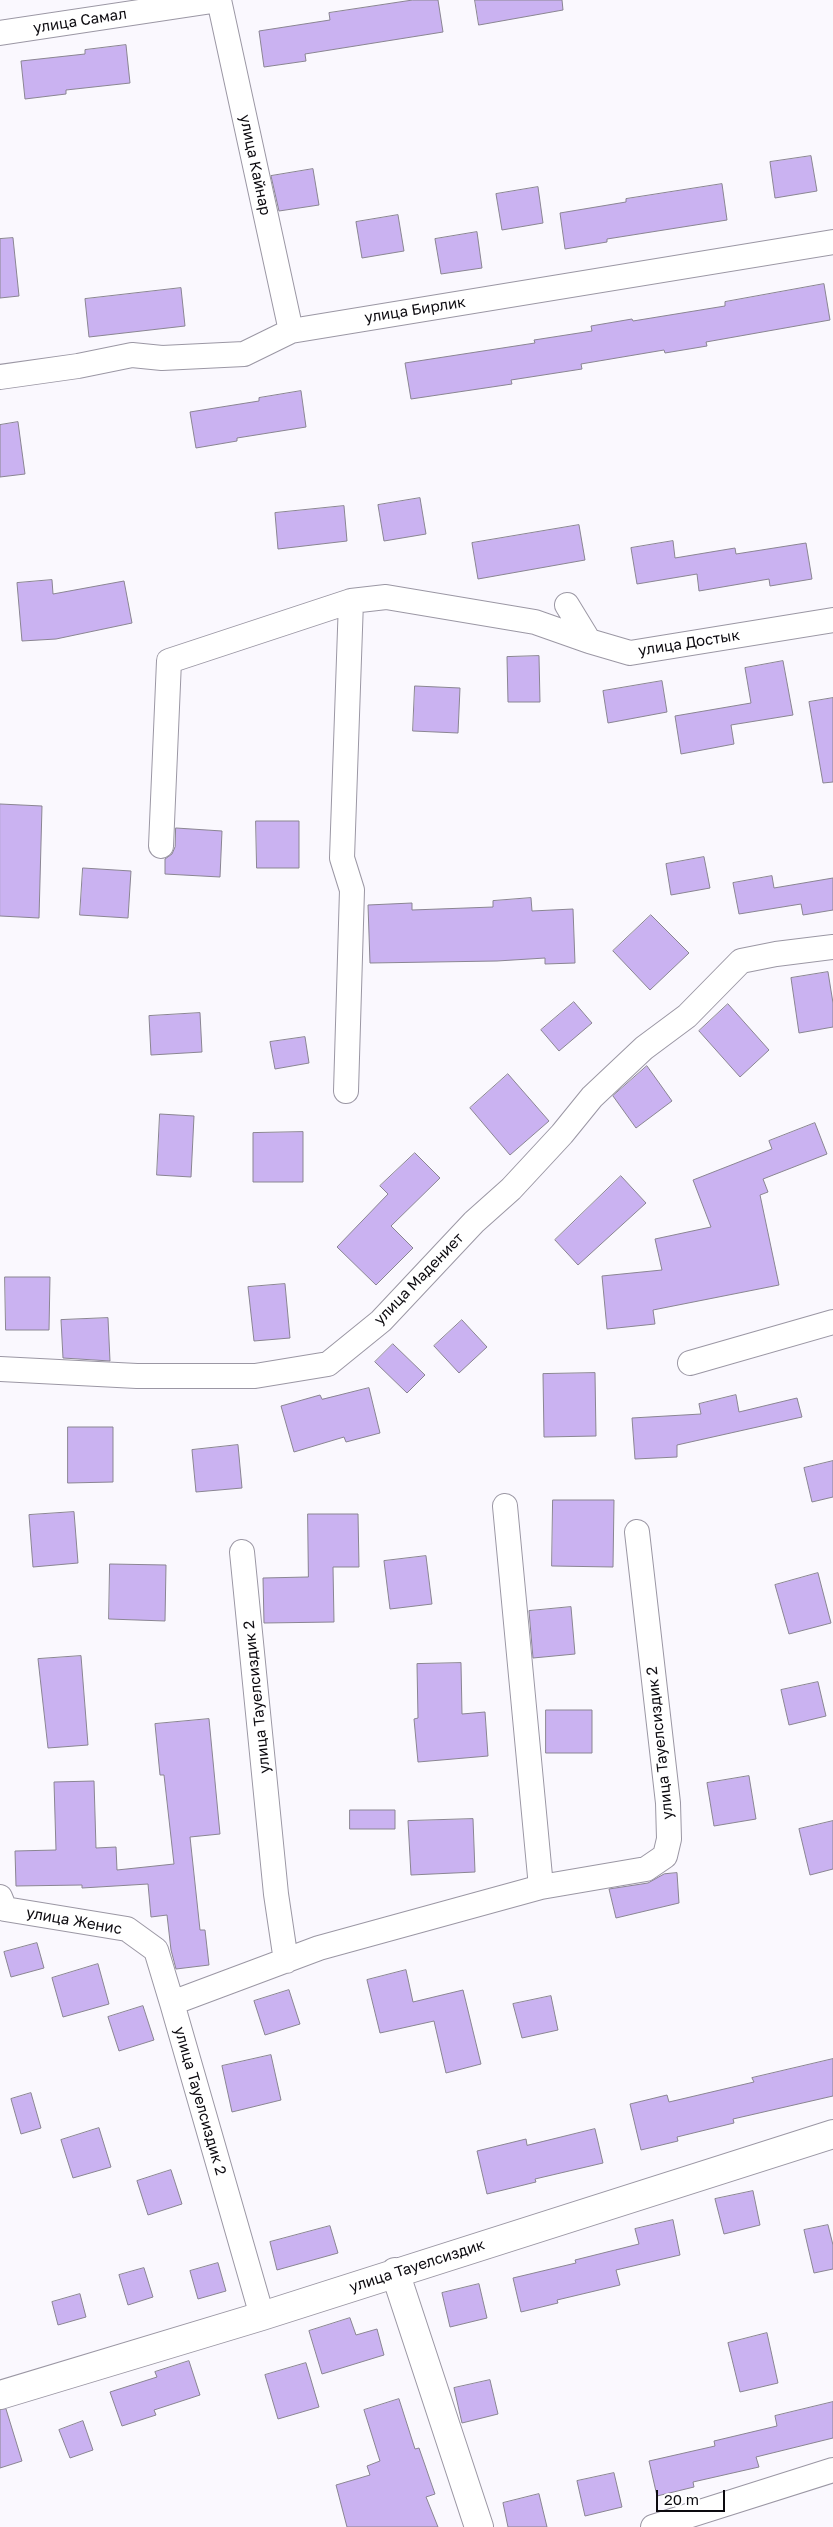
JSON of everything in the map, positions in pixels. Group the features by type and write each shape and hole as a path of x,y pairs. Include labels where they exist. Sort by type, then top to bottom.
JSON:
{"street":[{"name":"улица Самал","path":"0,33 220,0"},
{"name":"улица Кайнар","path":"220,0 291,331"},
{"name":"улица Бирлик","path":"0,377 78,366 132,354 162,358 244,354 291,331 833,242"},
{"name":"улица Достык","path":"161,846 169,661 351,601 386,597 534,622 589,641 630,652 833,620"},
{"path":"346,1091 352,890 342,858 351,601"},
{"path":"567,605 589,641"},
{"name":"улица Мадениет","path":"0,1368 137,1376 255,1376 328,1364 381,1321 474,1222 510,1189 562,1134 592,1096 644,1048 687,1016 741,962 776,954 833,947"},
{"path":"690,1363 833,1322"},
{"path":"505,1506 541,1887"},
{"name":"улица Тауелсиздик 2","path":"262,2316 172,2003 319,1948 541,1887 646,1869 665,1856 669,1839 668,1803 637,1532"},
{"name":"улица Тауелсиздик 2","path":"242,1552 276,1894 286,1961"},
{"name":"улица Женис","path":"0,1897 5,1909 127,1929 156,1950 172,2003"},
{"name":"улица Тауелсиздик","path":"0,2395 262,2316 395,2272 833,2134"},
{"path":"395,2272 479,2527"},
{"path":"653,2527 833,2470"}],"building":[{"path":"413,0 438,0 443,32 305,54 306,61 264,67 259,31 330,20 329,13"},
{"path":"475,0 562,0 563,10 479,25"},
{"path":"126,45 130,83 66,90 66,94 25,99 21,61 85,54 85,50"},
{"path":"811,156 817,191 775,198 770,162"},
{"path":"313,169 319,205 279,211 271,176"},
{"path":"722,184 727,220 607,239 607,242 565,249 560,213 626,202 626,199"},
{"path":"538,187 543,223 502,230 496,194"},
{"path":"398,215 404,251 362,258 356,222"},
{"path":"477,232 482,268 441,274 435,239"},
{"path":"13,238 19,296 0,298 0,239"},
{"path":"824,284 830,320 706,342 707,346 665,353 664,350 581,364 582,369 511,380 512,384 411,399 405,363 535,343 534,340 592,331 591,326 725,306 725,302"},
{"path":"181,288 185,326 89,337 85,299"},
{"path":"301,391 306,427 237,438 237,441 196,448 190,412 259,401 259,398"},
{"path":"18,422 25,474 0,477 0,425"},
{"path":"420,498 426,534 384,541 378,505"},
{"path":"344,506 347,541 278,549 275,513"},
{"path":"579,525 585,560 478,579 472,543"},
{"path":"673,541 675,558 735,548 736,554 806,543 812,579 770,586 769,579 699,591 697,574 637,584 631,548"},
{"path":"52,580 53,594 124,581 132,623 56,639 22,641 17,583"},
{"path":"539,656 540,702 508,702 507,657"},
{"path":"783,661 793,715 731,725 734,744 681,754 675,716 751,703 745,668"},
{"path":"662,681 667,712 608,723 603,691"},
{"path":"415,686 460,688 458,733 413,731"},
{"path":"833,698 833,782 823,783 809,702"},
{"path":"0,804 42,806 39,918 0,916"},
{"path":"256,821 299,821 299,868 257,868"},
{"path":"176,828 222,831 220,877 165,874 165,859 172,854 175,847"},
{"path":"704,857 710,888 671,895 666,864"},
{"path":"83,868 131,871 128,918 80,915"},
{"path":"772,876 774,888 833,878 833,910 803,915 801,904 739,914 733,883"},
{"path":"531,898 532,911 573,909 575,963 545,964 545,958 497,961 370,963 368,905 412,903 412,910 493,907 493,901"},
{"path":"651,915 689,953 650,990 613,951"},
{"path":"828,972 833,1003 833,1027 799,1033 791,978"},
{"path":"574,1002 592,1023 559,1051 541,1030"},
{"path":"728,1004 769,1050 740,1077 699,1031"},
{"path":"200,1013 202,1052 151,1055 149,1016"},
{"path":"305,1037 309,1063 275,1069 270,1042"},
{"path":"647,1066 672,1101 636,1128 613,1096"},
{"path":"508,1074 549,1121 510,1155 470,1108"},
{"path":"160,1114 194,1116 191,1177 157,1175"},
{"path":"815,1123 827,1154 763,1179 768,1192 760,1195 779,1285 653,1310 655,1324 607,1329 602,1276 662,1270 655,1239 711,1227 693,1180 772,1149 769,1141"},
{"path":"303,1132 303,1182 253,1182 253,1133"},
{"path":"415,1153 440,1178 391,1226 413,1248 376,1285 337,1247 388,1194 380,1186"},
{"path":"621,1176 646,1203 578,1265 555,1240"},
{"path":"5,1277 50,1277 49,1330 6,1330"},
{"path":"285,1284 290,1338 254,1341 248,1287"},
{"path":"108,1318 110,1361 63,1358 61,1320"},
{"path":"462,1320 487,1347 459,1373 434,1346"},
{"path":"393,1344 425,1375 407,1393 375,1362"},
{"path":"595,1373 596,1436 544,1437 543,1374"},
{"path":"369,1388 380,1433 346,1442 344,1437 294,1452 281,1406 320,1395 322,1399"},
{"path":"736,1395 739,1412 797,1398 802,1417 677,1445 677,1457 635,1459 632,1418 701,1414 699,1404"},
{"path":"68,1427 113,1427 113,1482 68,1483"},
{"path":"238,1445 242,1488 196,1492 192,1450"},
{"path":"833,1461 833,1497 812,1502 804,1468"},
{"path":"553,1500 614,1500 613,1567 552,1566"},
{"path":"74,1512 78,1563 33,1567 29,1515"},
{"path":"308,1514 358,1514 359,1567 333,1567 334,1622 264,1623 263,1578 308,1577"},
{"path":"426,1556 432,1604 390,1609 384,1561"},
{"path":"110,1564 166,1565 165,1621 109,1619"},
{"path":"818,1573 831,1623 789,1634 775,1585"},
{"path":"571,1607 575,1654 533,1658 529,1611"},
{"path":"81,1656 88,1745 48,1748 38,1659"},
{"path":"461,1663 462,1714 485,1712 488,1756 418,1762 414,1719 418,1718 417,1664"},
{"path":"818,1682 826,1716 789,1725 781,1690"},
{"path":"546,1710 592,1710 592,1753 546,1753"},
{"path":"209,1719 220,1834 190,1837 200,1930 205,1930 209,1965 176,1969 171,1950 167,1915 151,1917 148,1884 82,1888 82,1885 16,1886 15,1851 56,1850 54,1782 94,1781 96,1848 116,1847 117,1870 174,1864 164,1775 160,1775 155,1724"},
{"path":"749,1776 756,1819 714,1826 707,1783"},
{"path":"350,1810 395,1810 395,1829 350,1829"},
{"path":"473,1819 475,1872 411,1875 408,1821"},
{"path":"833,1821 833,1869 810,1875 799,1829"},
{"path":"677,1873 679,1903 616,1918 609,1889 648,1883 664,1874"},
{"path":"37,1943 44,1968 11,1977 4,1952"},
{"path":"98,1964 109,2004 63,2017 52,1978"},
{"path":"406,1970 413,2002 463,1990 481,2064 446,2073 434,2021 380,2033 367,1980"},
{"path":"289,1990 300,2024 265,2035 254,2001"},
{"path":"551,1996 558,2030 522,2038 513,2004"},
{"path":"143,2006 154,2040 119,2051 108,2017"},
{"path":"271,2055 281,2100 232,2112 222,2066"},
{"path":"833,2059 833,2096 733,2119 734,2123 677,2137 678,2141 641,2150 630,2104 667,2095 669,2102 754,2082 752,2078"},
{"path":"31,2093 41,2128 21,2134 11,2099"},
{"path":"99,2128 111,2167 73,2178 61,2140"},
{"path":"595,2129 603,2163 535,2179 536,2182 487,2194 477,2151 526,2139 527,2145"},
{"path":"171,2170 182,2204 148,2215 137,2181"},
{"path":"753,2191 760,2225 724,2234 715,2199"},
{"path":"673,2220 680,2255 616,2270 620,2285 557,2300 558,2303 521,2312 513,2278 576,2263 575,2260 639,2244 635,2229"},
{"path":"828,2225 833,2245 833,2269 814,2273 804,2230"},
{"path":"330,2226 338,2253 277,2270 270,2242"},
{"path":"218,2263 226,2291 198,2299 190,2271"},
{"path":"144,2268 153,2297 128,2305 119,2275"},
{"path":"479,2284 487,2318 450,2327 442,2293"},
{"path":"80,2294 86,2317 58,2325 52,2302"},
{"path":"350,2318 356,2335 377,2329 384,2355 322,2374 309,2331"},
{"path":"767,2333 778,2383 740,2392 728,2343"},
{"path":"189,2361 200,2395 154,2410 156,2415 122,2426 110,2392 157,2377 155,2372"},
{"path":"306,2363 319,2407 278,2419 265,2375"},
{"path":"490,2380 498,2414 462,2423 454,2388"},
{"path":"399,2399 415,2449 419,2448 435,2494 426,2497 438,2527 347,2527 336,2485 370,2475 367,2466 380,2461 364,2410"},
{"path":"833,2402 833,2438 756,2457 759,2467 693,2482 694,2487 657,2496 649,2461 715,2446 714,2441 777,2426 775,2416"},
{"path":"6,2409 22,2461 0,2468 0,2410"},
{"path":"83,2421 93,2450 70,2458 59,2430"},
{"path":"614,2473 622,2507 585,2516 577,2481"},
{"path":"539,2494 547,2527 508,2527 503,2503"}]}
